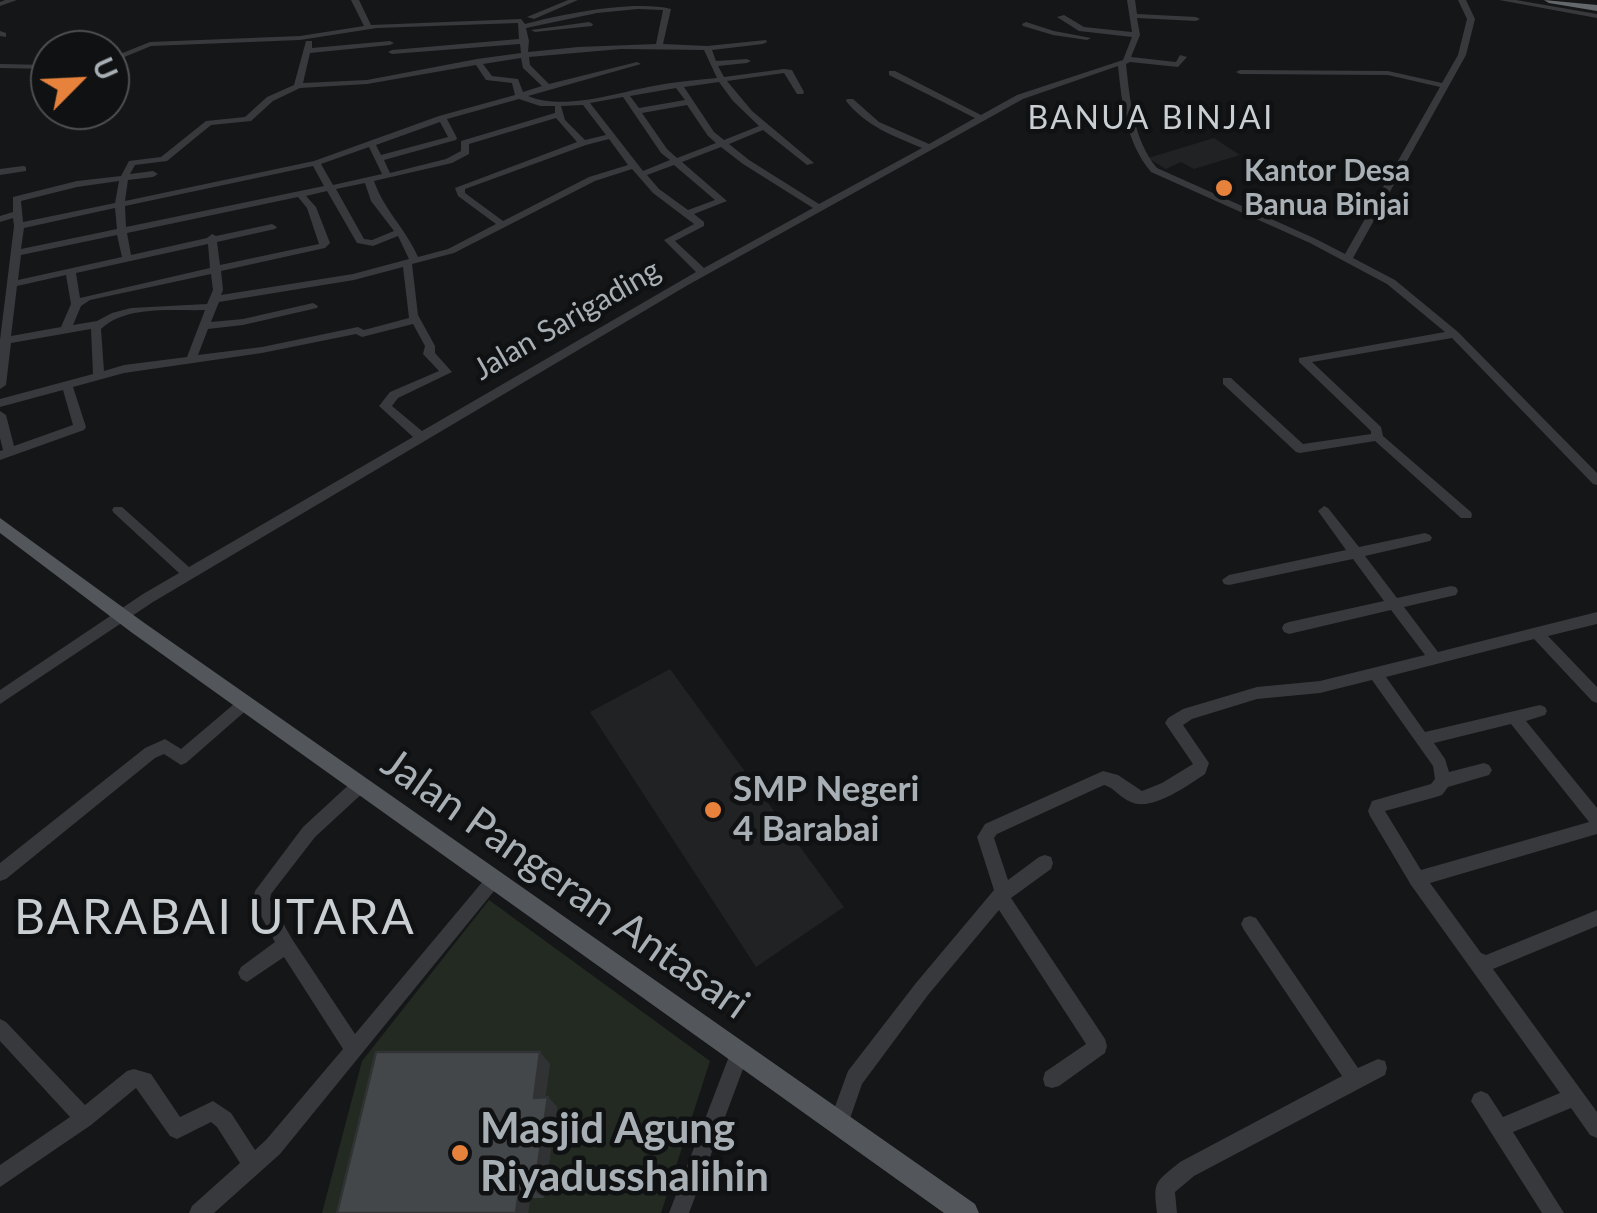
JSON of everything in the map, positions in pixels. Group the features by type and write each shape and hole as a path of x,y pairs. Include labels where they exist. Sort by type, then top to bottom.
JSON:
{"highway":[{"path":"1549,0 1597,8"}],"main road":[{"name":"Jalan Pangeran Antasari","path":"0,524 245,703 966,1213"}],"street":[{"path":"355,0 368,27"},
{"path":"523,30 574,0"},
{"path":"1130,0 1136,35 1125,60 1126,95 1142,156 1154,170 1391,282 1454,334 1597,481"},
{"path":"1347,258 1462,55 1471,18 1462,0"},
{"path":"1503,0 1597,16"},
{"path":"130,53 150,44 310,37 368,27 523,30 628,3 661,2 667,10 659,47"},
{"path":"1061,17 1070,20 1072,26 1136,35"},
{"path":"1135,18 1196,19"},
{"path":"1135,18 1184,20"},
{"path":"307,51 390,48 589,24"},
{"path":"1026,24 1053,34 1089,38 1090,30"},
{"path":"386,26 396,74"},
{"path":"523,30 526,66 548,87"},
{"path":"298,86 310,37"},
{"path":"0,386 16,253 15,201 19,198 164,159 206,124 248,119 254,111 298,86 360,83 526,53 707,48 764,42"},
{"path":"640,47 638,74 656,88"},
{"path":"707,48 719,80 762,128 810,163"},
{"path":"581,50 577,63 582,77"},
{"path":"1125,60 1162,66 1178,65 1183,58"},
{"name":"Jalan Sarigading","path":"0,698 188,574 703,273 981,118 1055,82 1125,60"},
{"path":"713,64 747,61"},
{"path":"477,62 489,78 515,82 520,96 558,110 583,143"},
{"path":"0,219 121,206 268,175 372,145 442,118 637,64"},
{"path":"0,66 30,67"},
{"path":"16,253 299,193 331,190 449,161 466,152 464,143 585,102 656,88 787,71 800,92"},
{"path":"1240,72 1388,73 1446,86"},
{"path":"892,73 981,118"},
{"path":"680,87 700,122 725,145 819,208"},
{"path":"625,94 664,151 722,201 688,214"},
{"path":"850,101 861,116 888,132 928,147"},
{"path":"585,102 656,190 700,226 669,240 703,273"},
{"path":"636,111 688,102"},
{"path":"382,158 454,138 442,118"},
{"path":"99,376 98,324 104,317 214,303 354,277 451,251 592,179 677,162 762,128"},
{"path":"501,224 461,194 460,188 611,136"},
{"path":"372,145 382,158 387,176"},
{"path":"316,163 364,244 399,232"},
{"path":"0,172 23,169"},
{"path":"126,171 153,174"},
{"path":"126,171 120,231 128,258"},
{"path":"268,175 274,198"},
{"path":"369,180 376,201 399,232 411,261 416,320 430,346 429,354 446,373 394,395 385,406 421,437"},
{"path":"76,304 324,245 324,231 299,193"},
{"path":"12,284 272,226"},
{"path":"191,360 214,303 217,268 212,237"},
{"path":"66,328 76,304 71,273"},
{"path":"204,326 243,322 313,306"},
{"path":"0,403 99,376 358,330 362,334 381,331 416,320"},
{"path":"3,347 66,328 98,324"},
{"path":"1454,334 1303,360 1376,430 1377,436 1466,514"},
{"path":"1226,380 1300,449 1377,436"},
{"path":"0,414 5,455 80,427 67,385"},
{"path":"118,510 188,574"},
{"path":"1324,511 1435,658"},
{"path":"1229,580 1426,538"},
{"path":"1289,628 1452,591"},
{"path":"1000,896 1003,887 986,837 991,828 1109,776 1135,796 1148,798 1203,766 1174,726 1177,718 1257,692 1320,687 1597,618"},
{"path":"1537,633 1597,697"},
{"path":"1375,673 1440,764 1443,781"},
{"path":"0,873 150,753 164,746 181,758 245,703"},
{"path":"1422,739 1540,711"},
{"path":"1417,878 1597,823 1514,718"},
{"path":"1484,770 1443,781 1436,790 1376,808 1417,878 1597,1128"},
{"path":"354,1049 262,901 263,891 309,832 360,785"},
{"path":"838,1123 855,1078 922,989 1000,896 1045,863"},
{"path":"199,1213 273,1147 494,880"},
{"path":"1000,896 1097,1043 1052,1078"},
{"path":"1477,960 1485,964 1597,918"},
{"path":"1250,924 1355,1078"},
{"path":"247,973 286,945"},
{"path":"0,1028 84,1118"},
{"path":"679,1213 740,1053"},
{"path":"1167,1213 1164,1188 1170,1181 1378,1068"},
{"path":"0,1178 134,1078 144,1081 177,1129 213,1111 224,1120 253,1165"},
{"path":"1498,1128 1575,1096"},
{"path":"1482,1101 1554,1213"}],"shaded area":[{"path":"1214,138 1240,155 1194,169 1181,162 1166,169 1148,158"},
{"name":"SMP Negeri 4 Barabai","path":"670,669 844,907 756,967 590,712"},
{"path":"489,900 710,1061 661,1213 322,1213 362,1061"}],"building":[{"name":"Masjid Agung Riyadusshalihin","path":"376,1052 540,1052 534,1098 548,1097 534,1191 519,1191 516,1213 337,1213"}],"place":[{"name":"Kantor Desa Banua Binjai","path":"1224,188"},
{"name":"SMP Negeri 4 Barabai","path":"713,810"},
{"name":"Masjid Agung Riyadusshalihin","path":"460,1153"}],"district":[{"name":"BANUA BINJAI","path":"1151,119"},
{"name":"BARABAI UTARA","path":"215,919"}]}
